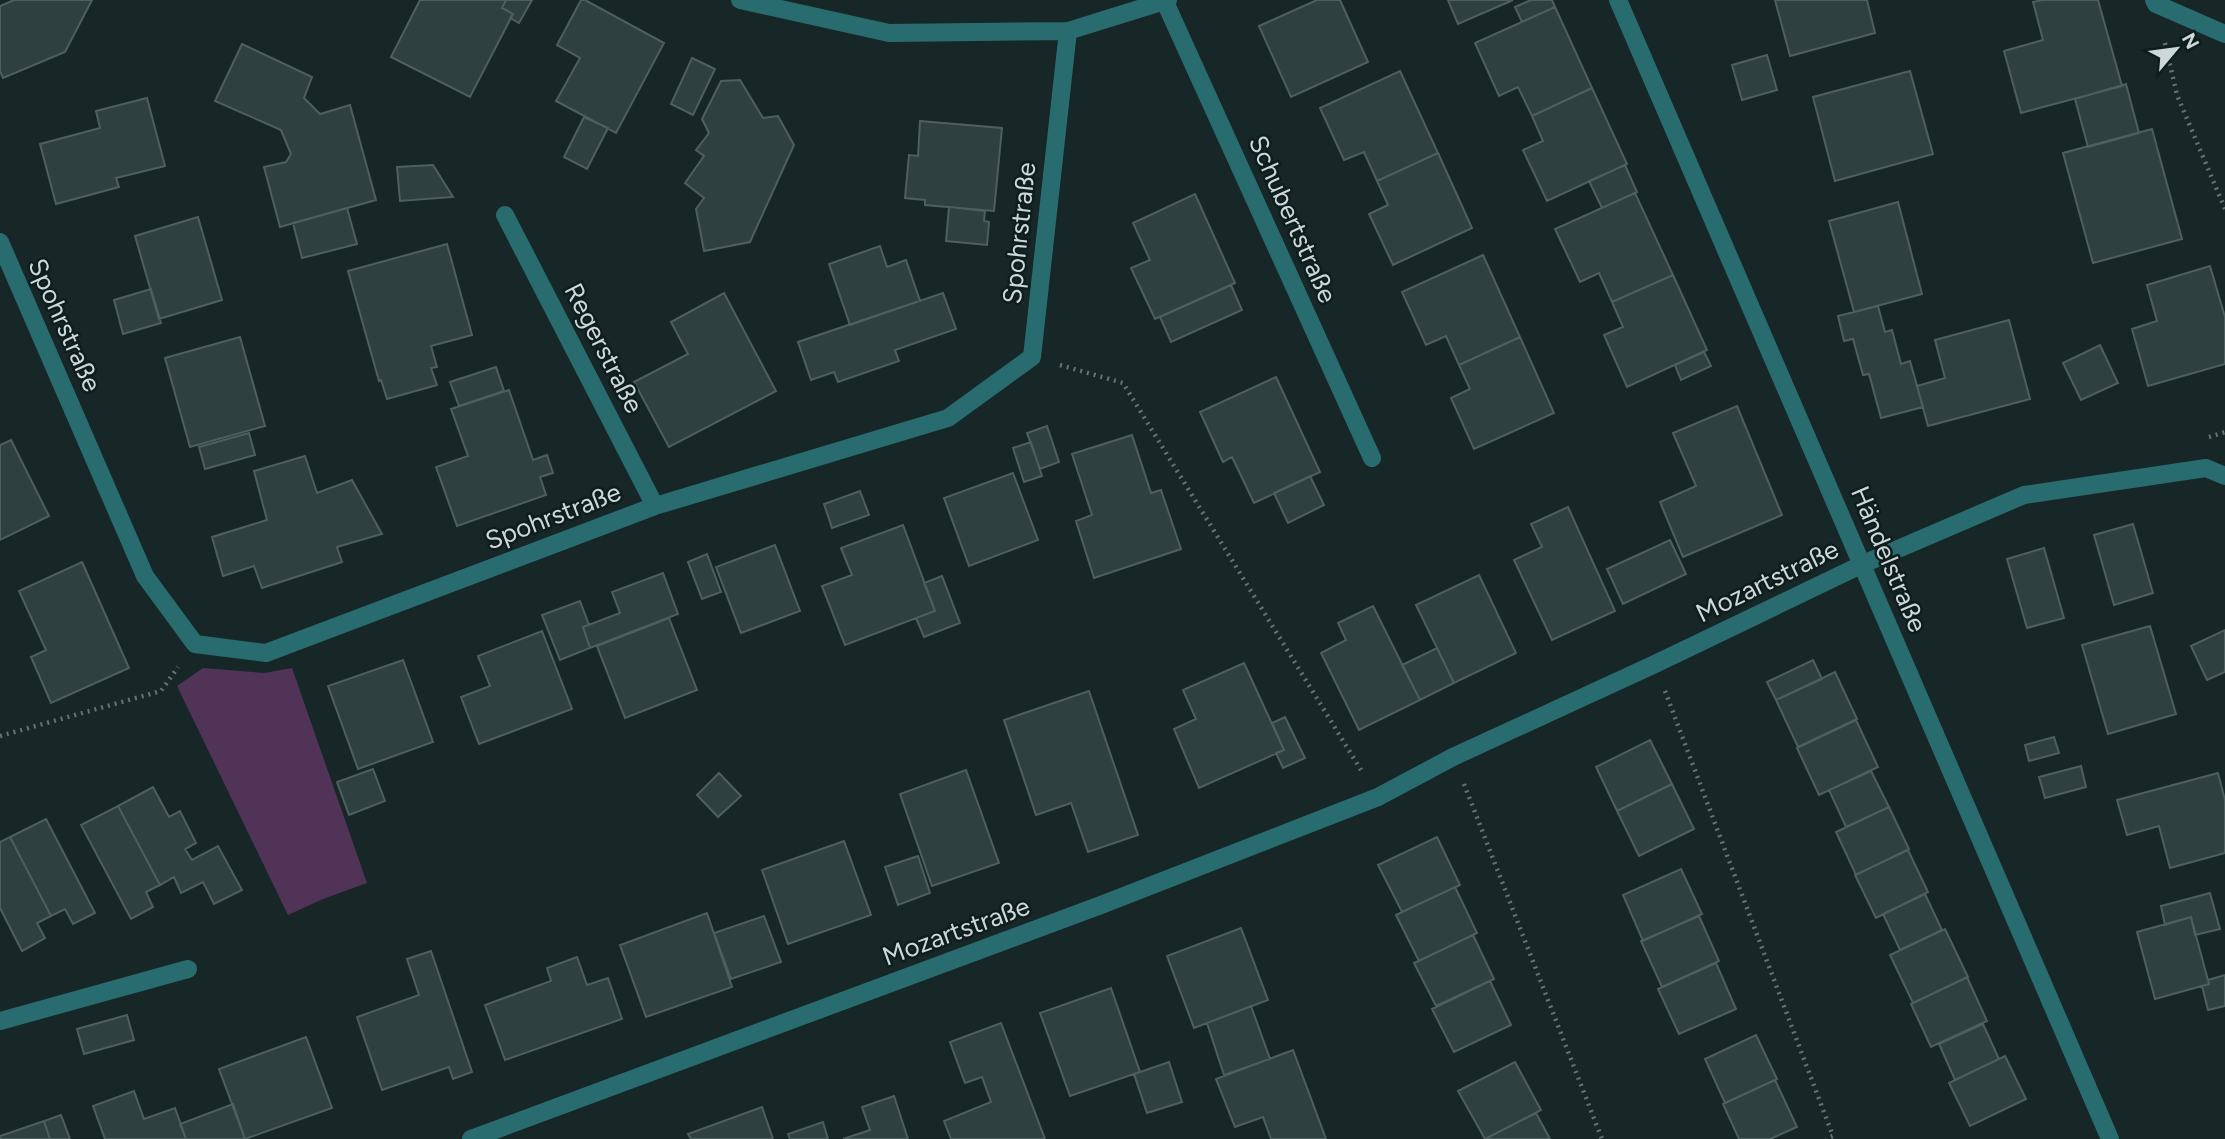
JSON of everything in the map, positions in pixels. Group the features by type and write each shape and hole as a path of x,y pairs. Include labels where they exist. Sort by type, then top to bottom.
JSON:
{"street":[{"path":"740,0 889,33 1069,31 1167,1"},
{"name":"Händelstraße","path":"1618,0 2110,1139"},
{"name":"Schubertstraße","path":"1167,1 1372,458"},
{"path":"2155,2 2225,34"},
{"name":"Spohrstraße","path":"0,242 145,576 195,644 266,653 655,506 948,418 1032,357 1069,31"},
{"name":"Regerstraße","path":"505,215 655,506"},
{"name":"Mozartstraße","path":"483,1137 1101,905 1378,797 1453,757 1863,564 2024,495 2206,468 2225,476"},
{"path":"0,1021 188,969"}],"path":[{"path":"2155,2 2176,95 2225,209"},
{"path":"1032,357 1123,383 1378,797"},
{"path":"0,736 160,691 195,644"},
{"path":"1655,664 1833,1136 1826,1139"},
{"path":"1453,757 1602,1139"}],"shaded area":[{"path":"203,668 264,673 292,668 367,883 288,915 177,686"}],"building":[{"path":"14,0 92,0 65,52 3,78 0,71 0,6"},
{"path":"420,0 506,0 502,8 513,14 470,97 391,57"},
{"path":"506,0 532,0 519,23 510,18 513,14 502,8"},
{"path":"581,0 664,43 616,133 556,101 580,58 557,45"},
{"path":"1317,0 1340,0 1368,62 1291,97 1259,26"},
{"path":"1448,0 1513,0 1458,24"},
{"path":"1531,0 1552,0 1555,7 1522,22 1515,7"},
{"path":"1775,0 1867,0 1875,33 1790,56"},
{"path":"2098,0 2122,86 2021,113 2004,51 2043,40 2033,2"},
{"path":"1555,7 1592,88 1532,116 1518,87 1499,96 1475,43"},
{"path":"242,44 312,77 304,98 320,114 350,105 376,200 280,227 264,167 286,162 291,154 281,130 215,101"},
{"path":"1767,55 1777,90 1742,100 1732,65"},
{"path":"692,58 715,69 693,115 671,104"},
{"path":"1400,71 1438,153 1377,181 1364,152 1344,160 1320,108"},
{"path":"1910,71 1933,154 1835,181 1813,97"},
{"path":"740,80 763,118 778,116 794,145 750,242 704,251 696,209 704,198 685,183 704,156 696,150 709,133 702,119 721,81"},
{"path":"2126,84 2139,133 2088,147 2075,99"},
{"path":"1592,88 1627,164 1547,201 1523,150 1543,141 1532,116"},
{"path":"147,98 165,166 116,178 119,187 56,204 40,144 100,128 96,111"},
{"path":"584,117 608,128 587,169 564,157"},
{"path":"920,121 1002,128 994,211 925,205 925,200 905,198 909,155 918,156"},
{"path":"2152,129 2182,239 2093,263 2063,153"},
{"path":"1438,153 1472,228 1393,265 1369,214 1388,205 1377,181"},
{"path":"433,165 453,197 400,201 397,167"},
{"path":"1625,165 1637,192 1602,208 1589,181"},
{"path":"1635,193 1673,275 1612,302 1599,273 1580,282 1555,229"},
{"path":"1195,194 1235,283 1155,319 1131,268 1150,260 1133,223"},
{"path":"1898,202 1922,294 1854,312 1829,221"},
{"path":"949,207 985,211 984,221 989,222 987,245 946,241"},
{"path":"347,208 357,244 302,258 293,223"},
{"path":"198,217 222,300 159,319 135,236"},
{"path":"447,244 472,335 431,346 437,367 431,368 437,385 387,399 381,380 379,381 348,271"},
{"path":"880,246 887,267 906,260 920,301 850,325 829,264"},
{"path":"1483,255 1520,337 1459,365 1446,336 1426,345 1402,292"},
{"path":"2210,266 2225,317 2225,364 2148,386 2132,329 2157,321 2147,285"},
{"path":"1673,275 1707,350 1627,387 1604,335 1623,327 1612,302"},
{"path":"1231,285 1242,310 1171,342 1160,317"},
{"path":"151,289 161,323 123,334 114,300"},
{"path":"724,293 776,391 669,447 634,382 688,354 671,322"},
{"path":"943,293 956,329 895,350 899,361 838,382 834,372 811,380 798,342"},
{"path":"1878,306 1885,332 1892,330 1901,364 1910,361 1923,407 1881,418 1869,374 1863,375 1853,339 1844,341 1838,316"},
{"path":"2009,320 2030,399 1928,426 1917,386 1945,378 1935,340"},
{"path":"240,337 265,426 190,447 165,358"},
{"path":"1520,337 1554,413 1474,449 1451,398 1470,389 1459,365"},
{"path":"2100,345 2118,383 2081,400 2063,363"},
{"path":"1704,352 1711,366 1681,380 1675,365"},
{"path":"496,367 504,391 459,406 450,382"},
{"path":"1276,377 1320,472 1254,503 1232,457 1223,462 1200,412"},
{"path":"509,390 533,460 547,455 553,473 540,477 546,495 457,526 436,467 468,456 451,409"},
{"path":"1737,406 1782,515 1683,557 1660,502 1696,486 1673,433"},
{"path":"1047,426 1059,462 1040,469 1027,433"},
{"path":"249,433 255,455 205,469 199,447"},
{"path":"1132,435 1151,493 1161,490 1181,549 1094,578 1076,521 1092,515 1072,454"},
{"path":"11,440 49,516 0,540 0,445"},
{"path":"1031,442 1042,476 1024,482 1013,448"},
{"path":"305,456 317,493 352,480 382,534 337,547 342,562 262,588 254,566 223,576 212,537 267,520 254,471"},
{"path":"1013,473 1038,540 969,566 944,498"},
{"path":"1310,476 1324,505 1288,523 1274,493"},
{"path":"860,491 869,515 832,528 824,504"},
{"path":"1568,507 1615,611 1552,640 1514,560 1542,547 1531,524"},
{"path":"2133,524 2153,593 2114,605 2094,535"},
{"path":"903,525 935,611 845,645 822,586 852,575 841,548"},
{"path":"1670,540 1686,574 1623,604 1607,569"},
{"path":"775,545 800,611 741,633 716,567"},
{"path":"2044,548 2064,618 2027,628 2007,559"},
{"path":"707,554 721,592 702,599 688,562"},
{"path":"82,562 129,668 51,703 31,657 46,650 19,591"},
{"path":"663,573 678,614 590,648 583,627 620,613 612,592"},
{"path":"1479,575 1516,653 1454,683 1416,605"},
{"path":"942,576 960,623 924,637 916,618 935,611 924,583"},
{"path":"580,601 589,625 583,627 590,648 560,660 542,615"},
{"path":"1373,606 1420,700 1359,730 1321,653 1346,640 1338,623"},
{"path":"669,618 697,690 625,718 597,646"},
{"path":"2150,626 2176,714 2108,734 2082,645"},
{"path":"2225,630 2225,672 2207,680 2191,646"},
{"path":"542,631 572,709 479,744 461,697 490,686 478,656"},
{"path":"1437,648 1454,683 1420,700 1402,665"},
{"path":"403,660 433,742 358,769 328,686"},
{"path":"1813,660 1822,679 1776,700 1767,682"},
{"path":"1244,663 1284,750 1199,788 1174,729 1196,719 1183,690"},
{"path":"1835,672 1857,719 1798,747 1776,700"},
{"path":"1089,691 1138,835 1088,852 1071,803 1036,815 1004,720"},
{"path":"1285,717 1305,758 1283,768 1276,753 1284,750 1272,723"},
{"path":"1856,720 1878,767 1819,795 1797,748"},
{"path":"2054,737 2059,753 2029,761 2025,745"},
{"path":"1650,740 1672,784 1617,811 1596,767"},
{"path":"2081,766 2086,787 2045,798 2039,777"},
{"path":"373,769 385,801 349,815 337,782"},
{"path":"966,770 999,863 932,886 900,794"},
{"path":"1871,771 1889,807 1846,827 1829,790"},
{"path":"719,773 741,796 718,817 697,795"},
{"path":"2218,773 2225,800 2225,853 2170,868 2159,826 2127,835 2117,800"},
{"path":"1672,784 1694,829 1639,856 1617,811"},
{"path":"153,787 169,817 180,811 196,843 185,849 192,860 218,846 242,890 214,904 203,882 181,893 174,877 160,885 118,806"},
{"path":"118,806 160,885 146,892 153,907 131,919 81,825"},
{"path":"1889,807 1909,849 1856,875 1836,832"},
{"path":"46,819 95,913 73,924 65,909 51,916 10,837"},
{"path":"10,837 51,916 37,923 45,938 22,951 0,908 0,842"},
{"path":"1437,837 1460,885 1402,912 1378,865"},
{"path":"844,841 871,915 788,944 762,870"},
{"path":"1908,850 1928,892 1876,918 1855,875"},
{"path":"918,856 930,893 898,905 885,867"},
{"path":"1681,869 1702,914 1643,941 1623,895"},
{"path":"1455,887 1477,933 1419,961 1396,915"},
{"path":"2210,893 2220,929 2195,935 2191,917 2165,925 2161,906"},
{"path":"1925,894 1942,930 1900,950 1883,914"},
{"path":"707,913 732,987 646,1017 620,945"},
{"path":"764,916 781,962 731,979 714,933"},
{"path":"1699,916 1719,961 1662,987 1641,941"},
{"path":"2191,917 2209,984 2155,999 2137,932"},
{"path":"1241,928 1268,1000 1194,1028 1167,956"},
{"path":"1945,929 1968,977 1913,1003 1890,955"},
{"path":"1473,935 1494,979 1436,1006 1414,963"},
{"path":"431,951 472,1072 453,1079 449,1067 382,1090 357,1017 419,995 407,959"},
{"path":"577,957 587,985 608,978 622,1019 505,1060 485,1005 551,981 547,968"},
{"path":"1716,963 1736,1009 1679,1034 1658,989"},
{"path":"2225,975 2225,1006 2208,1010 2202,986 2209,984 2208,980"},
{"path":"1967,977 1987,1021 1931,1047 1911,1004"},
{"path":"1490,981 1511,1025 1454,1052 1432,1009"},
{"path":"1111,988 1140,1072 1070,1096 1040,1013"},
{"path":"1251,1006 1270,1059 1224,1075 1207,1023"},
{"path":"127,1015 134,1040 84,1054 77,1029"},
{"path":"1001,1023 1045,1139 951,1139 944,1121 991,1102 982,1077 965,1083 950,1042"},
{"path":"1983,1024 1999,1059 1955,1080 1939,1044"},
{"path":"1756,1035 1777,1079 1725,1103 1705,1059"},
{"path":"306,1037 332,1108 245,1139 219,1069"},
{"path":"1293,1050 1326,1139 1271,1139 1263,1117 1235,1127 1216,1079"},
{"path":"2005,1056 2026,1099 1970,1126 1949,1083"},
{"path":"1169,1062 1182,1102 1147,1113 1134,1074"},
{"path":"1515,1062 1541,1110 1485,1139 1458,1091"},
{"path":"1775,1080 1797,1127 1770,1139 1739,1139 1723,1104"},
{"path":"134,1091 144,1119 175,1108 186,1139 105,1139 93,1106"},
{"path":"894,1096 908,1139 843,1139 870,1130 862,1107"},
{"path":"233,1104 245,1139 186,1139 180,1124"},
{"path":"762,1107 773,1139 691,1139 688,1134"},
{"path":"1536,1113 1550,1139 1485,1139"},
{"path":"61,1115 70,1139 50,1139 44,1121"},
{"path":"44,1121 50,1139 0,1139 0,1136"},
{"path":"823,1122 828,1139 790,1139 788,1134"}]}
